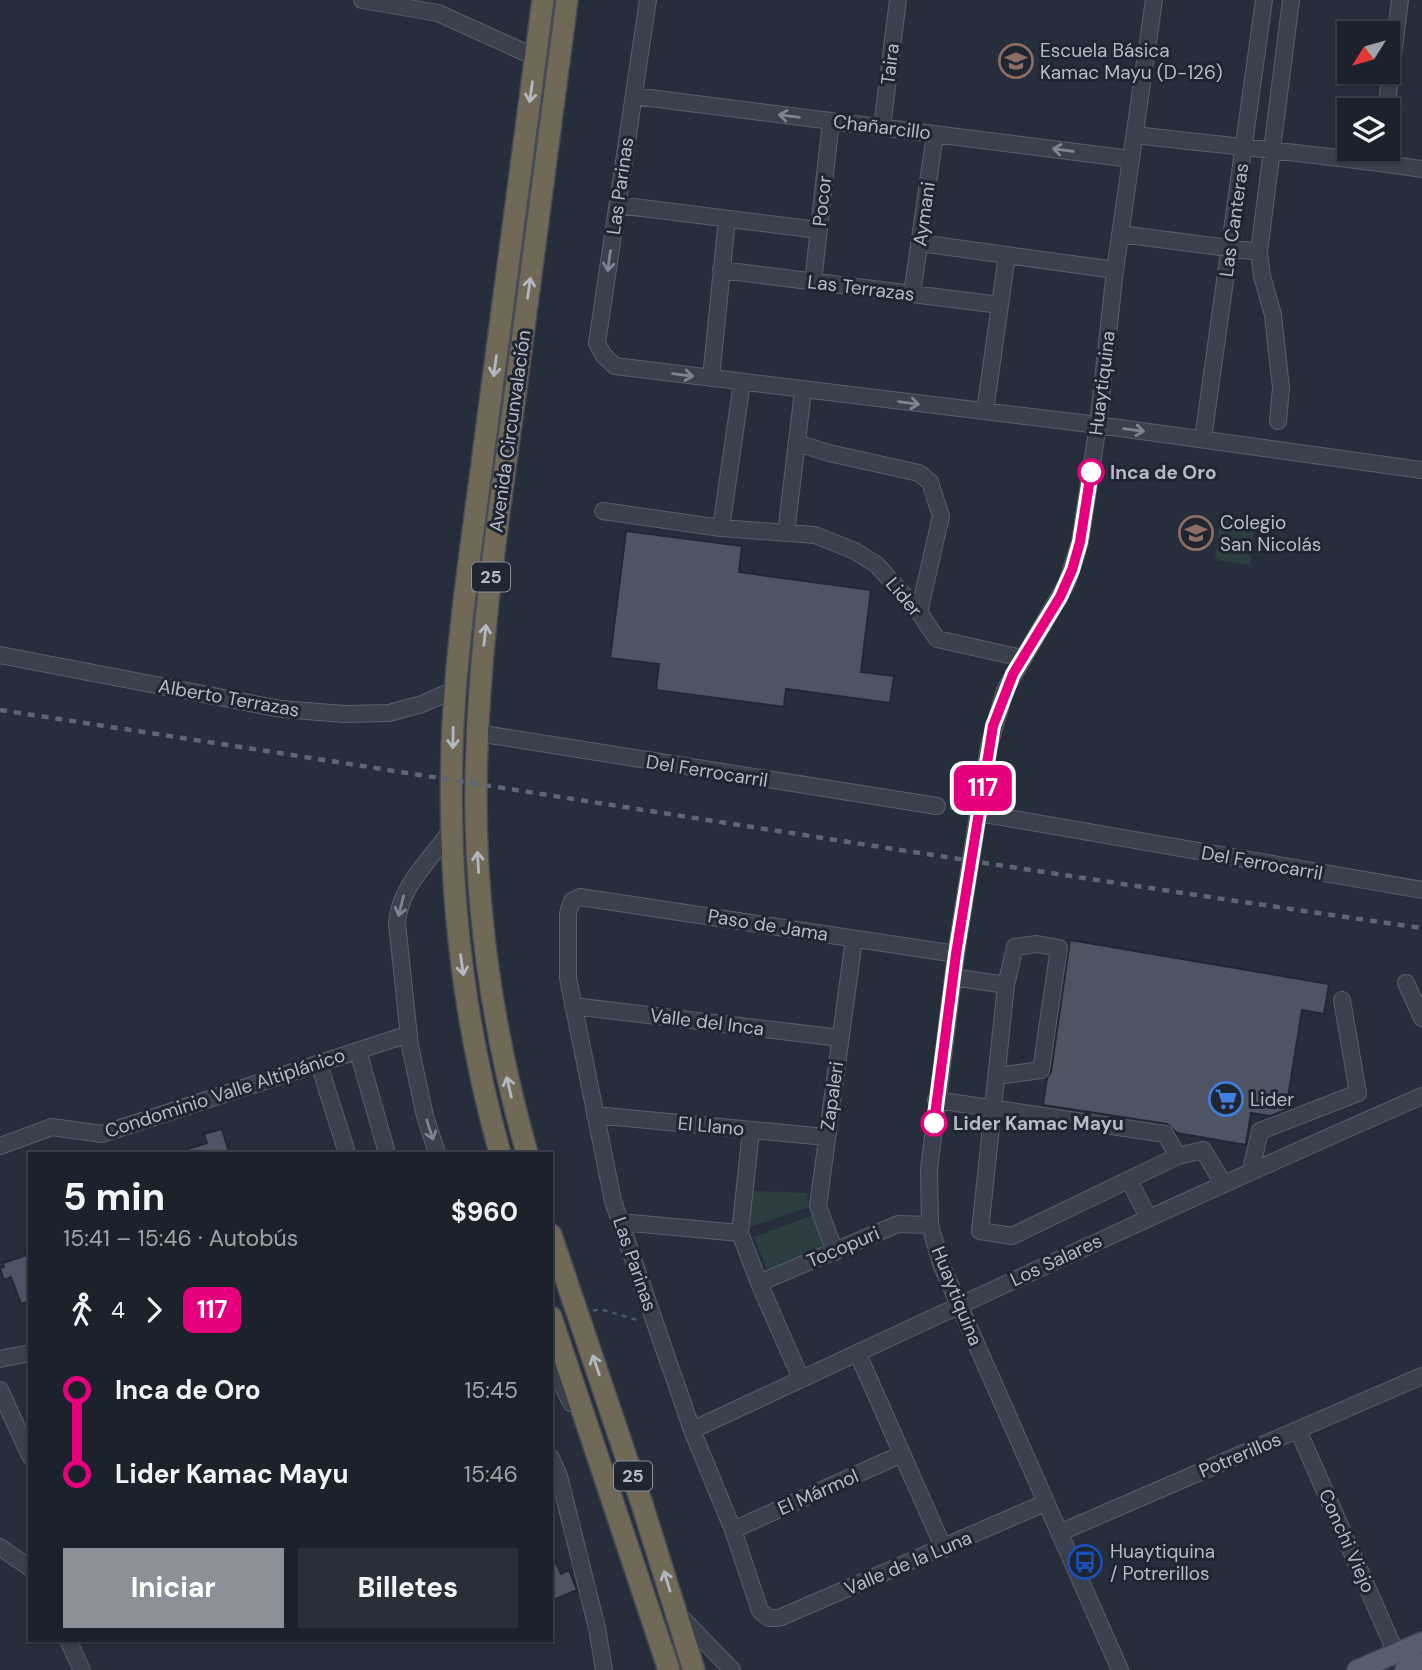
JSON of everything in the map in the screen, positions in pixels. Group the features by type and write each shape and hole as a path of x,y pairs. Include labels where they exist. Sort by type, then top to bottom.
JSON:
{"highway":[{"name":"Avenida Circunvalación","path":"500,1152 467,1006 456,916 451,830 456,689 543,0"},
{"name":"Avenida Circunvalación","path":"527,1152 503,1057 488,967 477,848 477,733 491,578 567,0"},
{"name":"25","path":"553,1241 694,1670"},
{"name":"25","path":"553,1323 668,1670"}],"main road":[{"path":"1401,1662 1422,1642"},
{"path":"1357,1670 1401,1662 1422,1662"}],"street":[{"path":"362,0 438,13 536,57"},
{"name":"Las Parinas","path":"648,0 597,343 604,356 615,366 711,378"},
{"name":"Taira","path":"881,127 898,0"},
{"name":"Huaytiquina","path":"1120,1670 941,1264 930,1225 929,1169 956,954 993,726 1005,690 1060,597 1080,542 1098,425 1115,270 1154,0"},
{"name":"Las Canteras","path":"1203,439 1264,0"},
{"name":"Las Canteras","path":"1278,421 1280,388 1273,315 1262,276 1259,252 1291,0"},
{"path":"1388,98 1400,0"},
{"name":"Chañarcillo","path":"634,96 1131,159"},
{"name":"Pocor","path":"813,282 831,121"},
{"name":"Aymani","path":"912,294 935,134"},
{"path":"1135,135 1243,147 1337,153"},
{"path":"1396,161 1422,169"},
{"path":"618,205 818,230"},
{"path":"727,219 711,378 1098,425 1422,470"},
{"path":"1121,233 1259,252"},
{"path":"920,243 1115,270"},
{"path":"985,411 1007,255"},
{"name":"Las Terrazas","path":"721,270 1000,305"},
{"path":"721,528 742,382"},
{"path":"786,533 803,391"},
{"path":"797,443 919,473 930,482 941,516 919,612"},
{"name":"Lider","path":"603,512 721,528 815,535 855,551 877,565 919,612 937,639 1022,658"},
{"name":"Alberto Terrazas","path":"0,654 229,700 281,709 344,715 389,713 422,704 456,689"},
{"name":"Del Ferrocarril","path":"477,733 937,806"},
{"name":"Del Ferrocarril","path":"979,813 1422,890"},
{"path":"437,1152 425,1116 409,1034 397,923 398,911 412,881 435,855 451,830"},
{"name":"Las Parinas","path":"580,897 572,901 568,913 568,978 612,1200 692,1430 733,1530 760,1611 769,1618"},
{"name":"Paso de Jama","path":"580,897 956,954"},
{"name":"Zapaleri","path":"835,1252 818,1206 854,939"},
{"path":"997,1076 1041,1070 1059,948 1037,944 1015,947 1006,985 980,1231 1012,1236 1178,1156 1203,1150 1223,1183"},
{"path":"953,977 1006,985"},
{"path":"1406,983 1422,1018"},
{"path":"1251,1170 1261,1131 1358,1093 1342,1000"},
{"name":"Valle del Inca","path":"573,1006 840,1038"},
{"name":"Condominio Valle Altiplánico","path":"0,1146 52,1127 102,1134 409,1034"},
{"path":"358,1051 387,1152"},
{"path":"319,1064 347,1152"},
{"name":"Los Salares","path":"692,1430 1148,1217 1422,1096"},
{"path":"936,1100 1166,1134 1178,1156"},
{"name":"El Llano","path":"595,1115 826,1137"},
{"path":"751,1130 740,1233 801,1379"},
{"path":"1129,1180 1148,1217"},
{"path":"620,1222 740,1233"},
{"name":"Tocopuri","path":"759,1283 898,1224 930,1225"},
{"path":"0,1359 28,1353"},
{"path":"858,1354 944,1549"},
{"path":"553,1365 570,1402 587,1452 607,1484"},
{"name":"Potrerillos","path":"1059,1533 1422,1376"},
{"path":"0,1390 28,1452"},
{"name":"Conchi Viejo","path":"1298,1430 1401,1662"},
{"name":"El Mármol","path":"733,1530 902,1454"},
{"path":"553,1462 559,1476 597,1628 604,1670"},
{"name":"Valle de la Luna","path":"769,1618 779,1618 944,1549 1045,1503"},
{"path":"0,1547 28,1567"},
{"path":"677,1613 732,1670"},
{"path":"69,1642 82,1670"}],"path":[{"path":"937,806 979,813"},
{"path":"579,1317 600,1308 656,1327"}],"shaded area":[{"path":"1221,515 1256,520 1250,565 1215,560"},
{"path":"752,1191 807,1193 809,1207 750,1227"},
{"path":"813,1215 825,1248 767,1270 754,1237"}],"building":[{"path":"626,531 742,546 739,572 871,590 861,672 894,676 890,703 786,689 784,707 656,690 659,664 610,658"},
{"path":"1070,940 1329,984 1324,1014 1302,1010 1286,1110 1270,1116 1251,1113 1246,1145 1177,1133 1167,1124 1043,1105 1047,1078 1051,1072"},
{"path":"222,1129 229,1152 185,1152 184,1150 207,1143 204,1134"},
{"path":"28,1255 28,1302 21,1304 11,1277 4,1280 0,1268 4,1267 3,1263"},
{"path":"553,1556 561,1574 569,1570 577,1590 553,1600"}],"railway":[{"path":"0,710 1422,928"}],"bus line":[{"name":"117","path":"934,1123 956,954 993,726 1013,674 1067,583 1080,542 1091,472"}],"place":[{"name":"Escuela Básica Kamac Mayu (D-126)","path":"1016,61"},
{"name":"Inca de Oro","path":"1091,472"},
{"name":"Colegio San Nicolás","path":"1196,533"},
{"name":"Lider","path":"1226,1099"},
{"name":"Lider Kamac Mayu","path":"934,1123"},
{"name":"Huaytiquina / Potrerillos","path":"1085,1562"}]}
